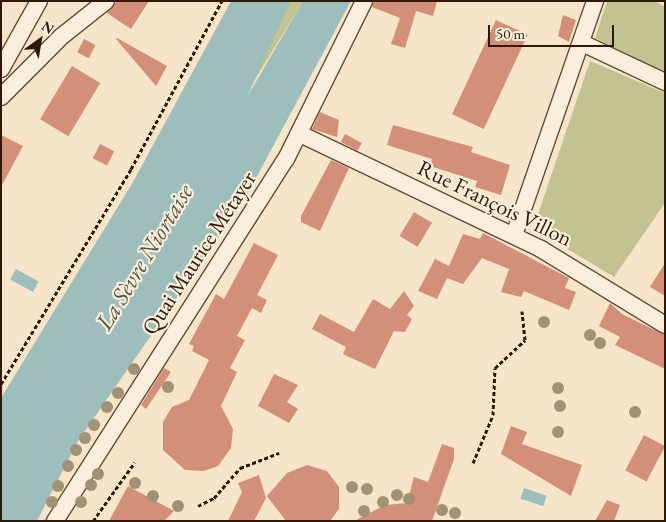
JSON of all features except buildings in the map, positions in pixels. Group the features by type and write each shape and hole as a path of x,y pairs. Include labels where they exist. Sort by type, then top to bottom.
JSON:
{"street":[{"path":"1,69 39,1"},
{"path":"1,97 62,36 106,1"},
{"name":"Quai Maurice Métayer","path":"55,521 300,134 364,1"},
{"path":"514,234 582,43 595,1"},
{"path":"582,43 665,82"},
{"name":"Rue François Villon","path":"300,134 514,234 665,325"}],"path":[{"path":"1,384 131,168 222,1"},
{"path":"473,463 492,414 495,368 524,340 522,311"},
{"path":"198,506 214,498 240,468 279,453"},
{"path":"93,521 135,462"}],"green space":[{"path":"291,1 303,1 245,96 253,74"},
{"path":"607,1 655,1 665,7 665,74 595,38"},
{"path":"590,61 665,93 665,203 614,277 541,233 536,220"}],"water":[{"name":"La Sèvre Niortaise","path":"231,1 291,1 247,97 303,1 351,1 242,204 78,441 37,521 1,521 1,398 133,182"},
{"path":"16,269 39,282 33,292 10,279"},
{"path":"524,488 547,496 543,506 520,498"}]}
